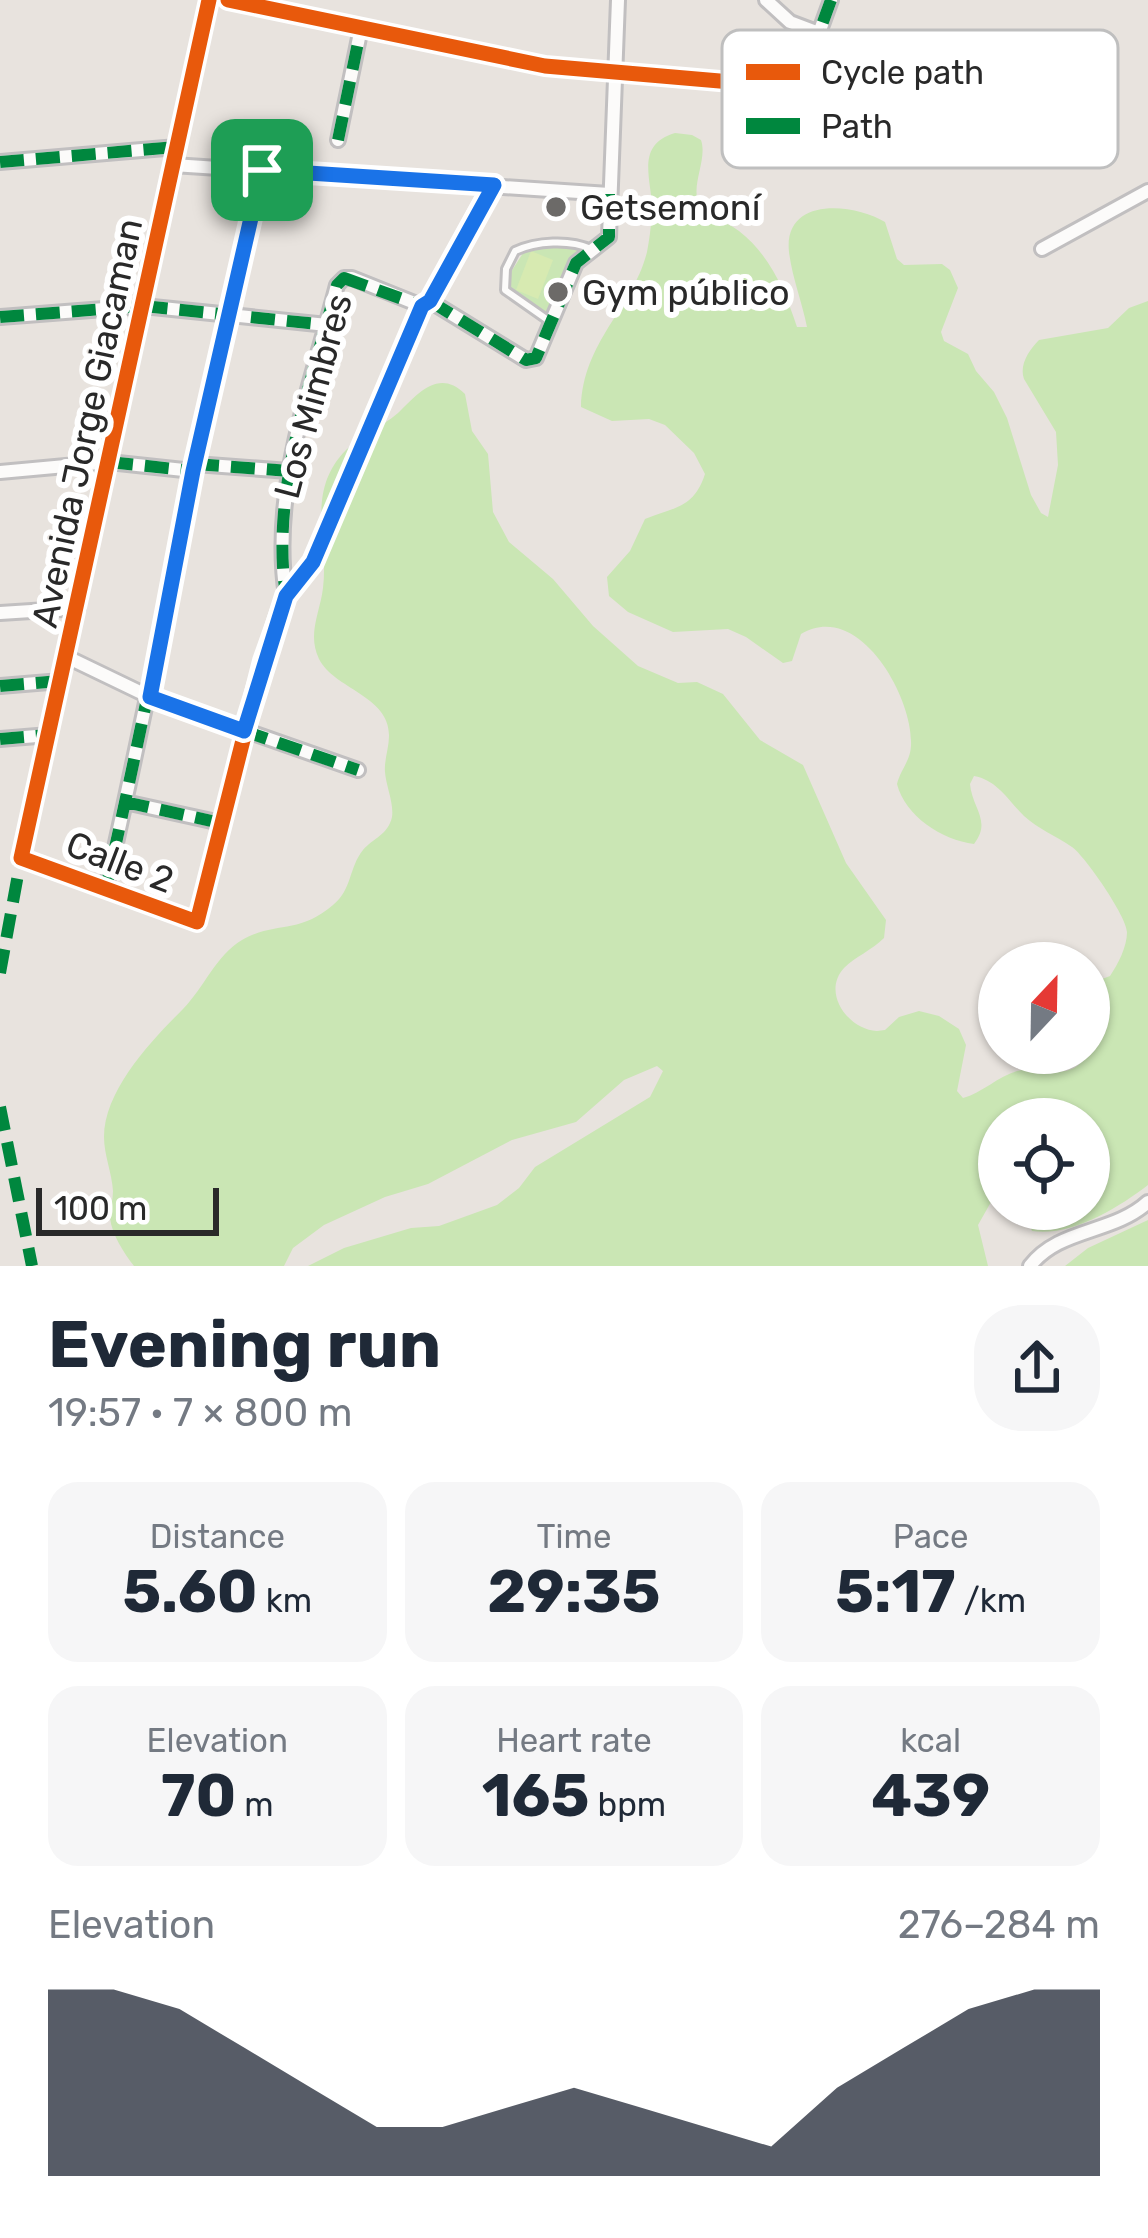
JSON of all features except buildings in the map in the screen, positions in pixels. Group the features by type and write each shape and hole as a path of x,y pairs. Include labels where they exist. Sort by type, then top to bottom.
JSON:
{"street":[{"name":"Avenida Jorge Giacaman","path":"22,858 208,0"},
{"path":"229,0 545,66 722,81"},
{"path":"426,303 526,360 536,358 576,262 609,237 618,0"},
{"path":"766,0 790,22 812,30"},
{"path":"821,30 831,0"},
{"path":"338,140 361,28"},
{"path":"0,162 177,148"},
{"path":"173,165 609,194"},
{"path":"106,888 150,697 227,312 262,170"},
{"path":"125,802 220,823 286,596 313,562 426,303 494,185"},
{"path":"1042,249 1148,191"},
{"name":"Los Mimbres","path":"286,596 280,526 289,472 337,284 344,278 426,303"},
{"path":"0,317 143,306 327,325"},
{"path":"0,472 110,463 289,472"},
{"path":"0,613 78,608"},
{"path":"67,657 150,697 358,770"},
{"path":"0,686 62,682"},
{"path":"0,739 49,735"},
{"name":"Calle 2","path":"22,858 197,922 220,823"},
{"path":"1030,1266 1058,1242 1108,1226 1148,1202"}],"lane":[{"path":"553,324 505,290 506,269 515,251 529,245 578,243 595,250"}],"green space":[{"path":"675,133 701,140 696,190 700,205 739,231 768,262 797,327 807,327 790,261 790,234 809,213 839,208 872,216 885,222 897,259 904,265 942,264 950,270 958,288 941,332 944,341 968,354 994,392 1031,495 1048,517 1058,465 1056,432 1024,379 1026,358 1039,340 1108,328 1129,308 1148,301 1148,1185 1110,1210 1110,1098 978,1098 978,1230 988,1266 308,1266 344,1248 411,1228 439,1226 497,1205 535,1167 650,1097 663,1071 657,1066 624,1080 576,1122 512,1140 428,1184 385,1197 324,1225 293,1248 284,1266 134,1266 111,1224 113,1191 104,1144 106,1119 121,1084 225,954 254,934 309,920 333,905 363,850 390,823 387,722 371,702 326,669 316,650 314,632 324,569 322,499 333,466 346,450 437,384 455,386 465,394 472,431 488,454 493,512 509,542 553,579 593,626 638,666 678,683 697,682 723,694 760,740 803,765 846,863 886,920 884,938 848,964 838,978 837,999 848,1017 877,1031 919,1011 939,1016 959,1029 966,1045 957,1091 963,1098 1010,1074 1110,1074 1110,976 1122,955 1127,932 1120,914 1072,847 1029,821 982,778 974,776 970,784 981,821 974,844 938,832 916,816 897,784 911,748 909,722 891,678 861,641 842,630 822,627 801,634 792,661 783,663 728,629 673,632 628,612 609,596 607,577 630,551 645,519 689,500 705,474 694,453 665,425 649,419 612,421 581,407 590,363 647,252 652,210 648,162 663,138"},
{"path":"567,247 583,251 562,274 547,316 507,291 509,275 525,250"},
{"path":"531,251 553,260 538,299 516,290"},
{"path":"1148,1220 1148,1266 1065,1266 1088,1248"}],"marked path":[{"path":"820,30 831,0"},
{"path":"338,140 361,28"},
{"path":"0,162 177,147"},
{"path":"106,888 262,169"},
{"path":"430,301 526,360 536,358 576,263 609,237 609,194"},
{"path":"344,278 422,306 313,562 286,596 283,556 288,478 337,285 344,278"},
{"path":"0,317 143,306 327,325"},
{"path":"109,462 193,471"},
{"path":"195,464 289,471"},
{"path":"0,686 61,681"},
{"path":"244,731 358,770"},
{"path":"0,739 49,735"},
{"path":"125,802 221,823"},
{"path":"0,973 21,858"},
{"path":"0,1107 32,1266"}],"cycle path":[{"path":"209,0 21,858 197,922 263,661 286,596 313,562 422,306 430,301 493,185"},
{"path":"228,0 545,66 722,81"}],"place":[{"name":"Getsemoní","path":"556,207"},
{"name":"Gym público","path":"558,292"}],"route":[{"path":"262,170 494,185 430,301 422,306 313,562 286,596 244,731 150,697 193,471 262,170"}]}
